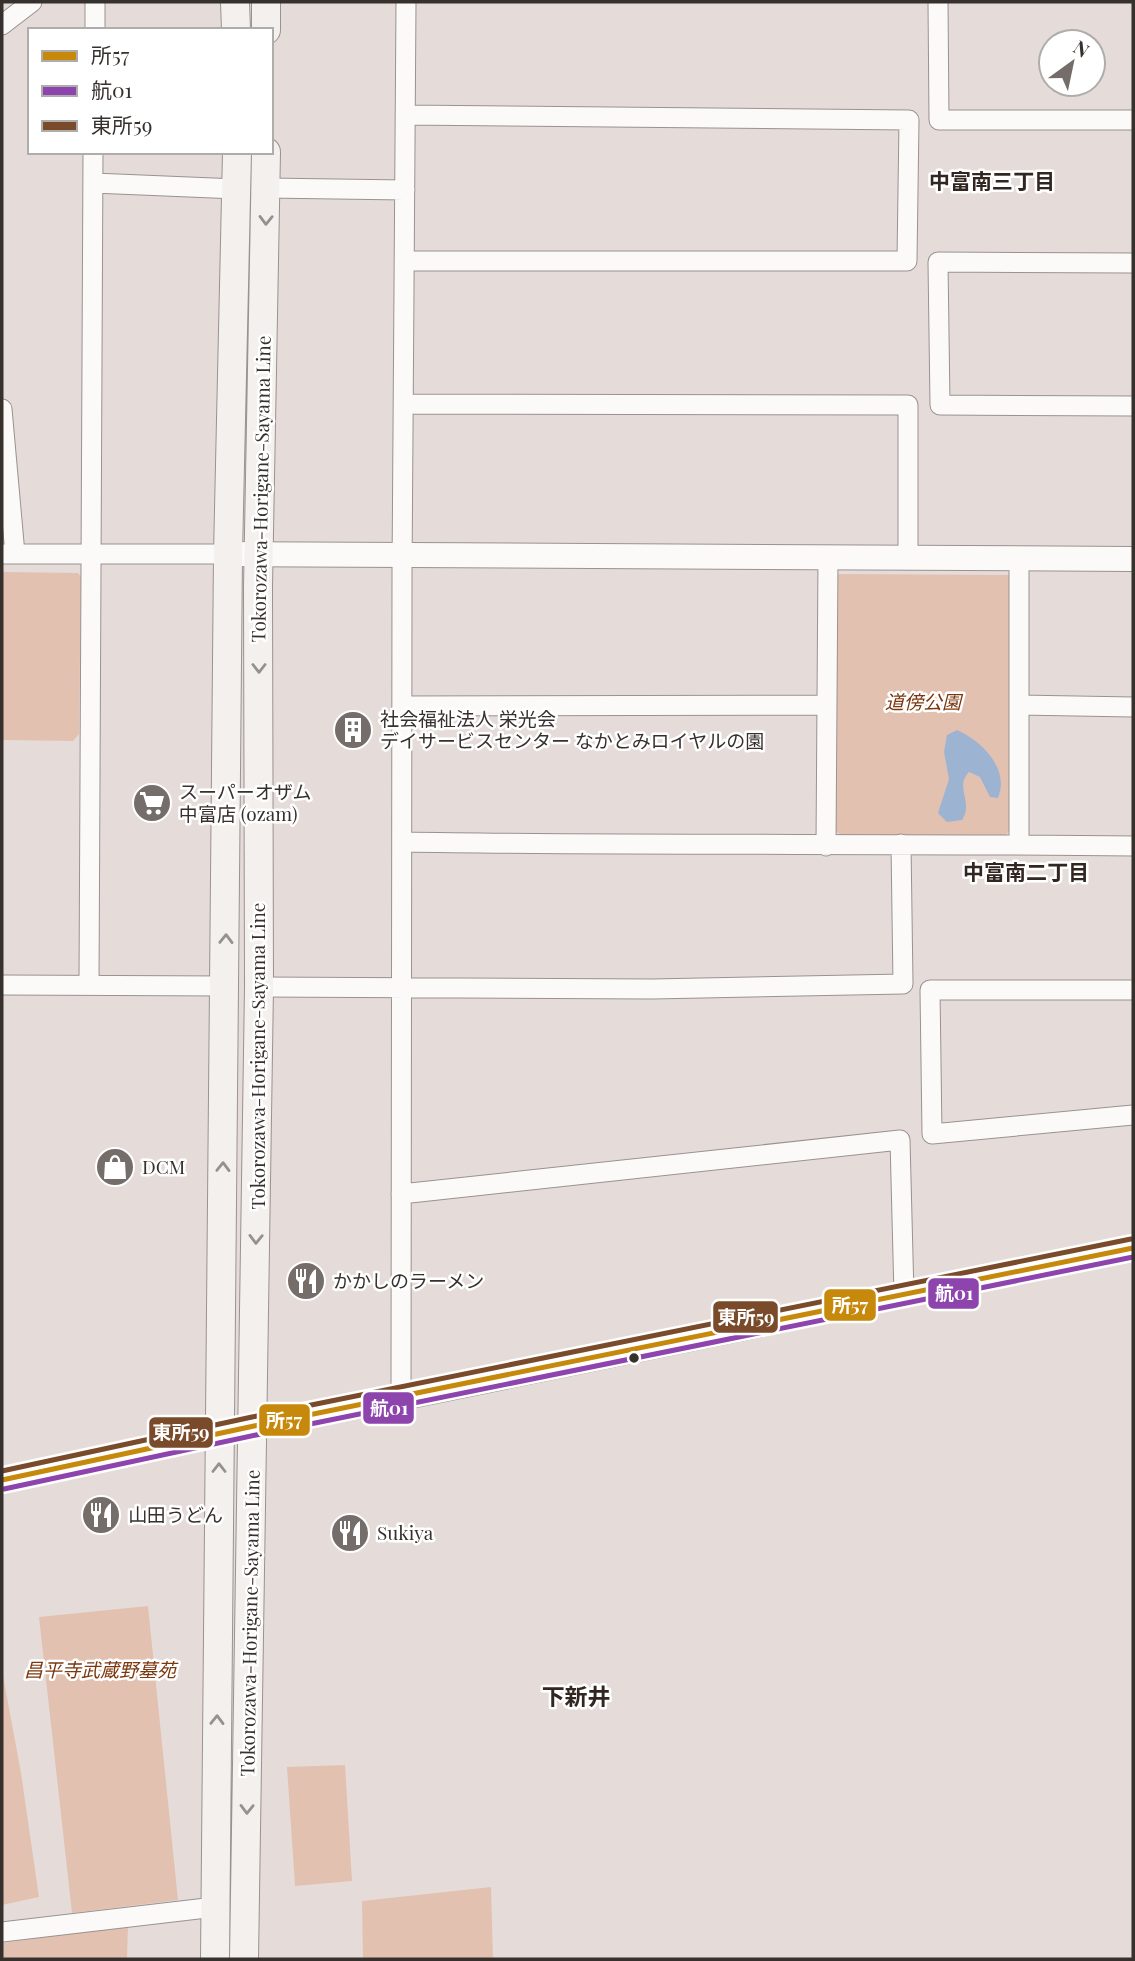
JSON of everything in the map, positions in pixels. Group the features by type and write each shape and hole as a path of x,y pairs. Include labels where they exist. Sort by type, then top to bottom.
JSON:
{"main road":[{"path":"235,2 236,28"},
{"path":"266,2 266,28"},
{"name":"Tokorozawa-Horigane-Sayama Line","path":"215,1959 228,554 237,154"},
{"name":"Tokorozawa-Horigane-Sayama Line","path":"244,1959 260,987 260,554 266,154"}],"street":[{"path":"2,25 32,2"},
{"path":"95,2 95,28"},
{"path":"401,1398 406,2"},
{"path":"938,2 939,120 1133,120"},
{"path":"404,261 907,261 909,120 405,115"},
{"path":"89,985 93,154"},
{"path":"93,183 237,189"},
{"path":"267,188 405,190"},
{"path":"1133,263 938,262 940,405 1133,406"},
{"path":"403,404 908,405 908,558"},
{"path":"2,409 8,554 1133,559"},
{"path":"826,846 828,559"},
{"path":"1019,559 1019,844"},
{"path":"402,706 827,705"},
{"path":"1019,705 1133,707"},
{"path":"402,842 1133,846"},
{"path":"260,987 652,989 902,984 901,844"},
{"path":"2,985 225,986"},
{"path":"1133,990 930,990 932,1133 1133,1115"},
{"path":"401,1194 901,1140 904,1294"},
{"path":"2,1480 254,1426 1133,1248"},
{"path":"2,1932 215,1907"}],"green space":[{"path":"2,572 78,573 81,577 79,734 73,741 2,740"},
{"name":"道傍公園","path":"837,574 1011,575 1011,829 1005,836 842,836 834,830"},
{"name":"昌平寺武蔵野墓苑","path":"148,1606 178,1900 72,1913 39,1617"},
{"path":"2,1670 21,1773 39,1897 2,1905"},
{"path":"345,1765 352,1881 295,1886 287,1767"},
{"path":"491,1887 493,1959 363,1959 362,1901"},
{"path":"128,1926 127,1959 2,1959 2,1943"}],"water":[{"path":"957,730 976,741 991,757 997,767 1001,787 998,798 990,797 980,777 969,772 963,784 966,807 962,820 947,822 938,813 949,779 944,752 947,735"}],"transit line":[{"name":"東所59","path":"2,1471 252,1417 1131,1239"},
{"name":"所57","path":"2,1480 254,1426 1133,1248"},
{"name":"航01","path":"4,1489 256,1435 1133,1257"}],"place":[{"name":"社会福祉法人 栄光会 デイサービスセンター なかとみロイヤルの園","path":"353,730"},
{"name":"スーパーオザム 中富店 (ozam)","path":"152,803"},
{"name":"DCM","path":"115,1167"},
{"name":"かかしのラーメン","path":"306,1281"},
{"name":"山田うどん","path":"101,1515"},
{"name":"Sukiya","path":"350,1533"}],"district":[{"name":"中富南三丁目","path":"992,182"},
{"name":"中富南二丁目","path":"1026,873"},
{"name":"下新井","path":"576,1697"}]}
